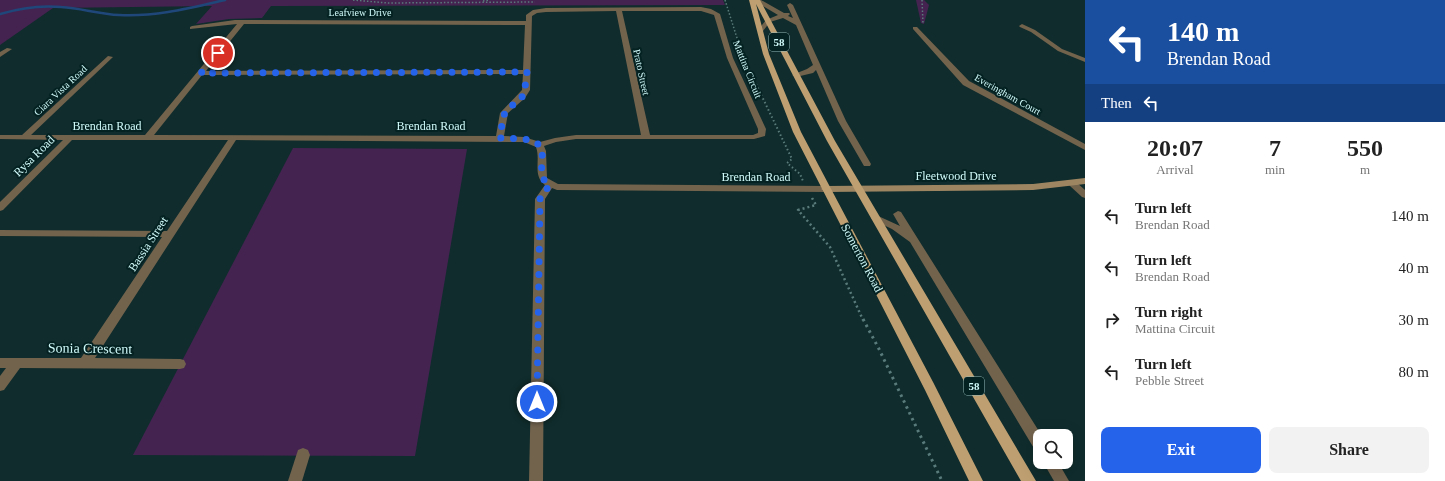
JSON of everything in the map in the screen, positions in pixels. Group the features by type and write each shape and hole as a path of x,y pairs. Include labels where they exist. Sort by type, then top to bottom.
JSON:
{"main road":[{"name":"58","path":"756,0 858,189 1029,481"},
{"name":"Somerton Road","path":"756,0 766,54 797,132 929,386 976,481"}],"street":[{"path":"756,0 798,24"},
{"path":"761,30 768,21 784,16 791,8 845,126 867,164"},
{"name":"Mattina Circuit","path":"529,23 530,15 539,10 709,10 717,14 730,58 762,130 762,134 754,137 576,137 555,140 539,145"},
{"name":"Prato Street","path":"619,10 646,137"},
{"path":"147,138 242,22"},
{"name":"Leafview Drive","path":"192,28 242,22 529,23"},
{"path":"500,138 503,117 506,111 524,95 527,72 529,23"},
{"name":"Everingham Court","path":"919,26 966,82 1085,147"},
{"path":"1022,26 1033,31 1060,50 1085,60"},
{"path":"0,55 9,49"},
{"name":"Ciara Vista Road","path":"24,138 110,57"},
{"path":"796,75 810,71 817,65"},
{"path":"201,73 527,72"},
{"name":"Brendan Road","path":"0,138 500,138 531,140 539,145"},
{"name":"Rysa Road","path":"0,208 69,138"},
{"name":"Bassia Street","path":"85,363 233,138"},
{"path":"536,481 540,199 550,184 543,179 542,151 539,145"},
{"name":"Fleetwood Drive","path":"826,189 881,187 1026,188 1085,182"},
{"name":"Brendan Road","path":"550,184 568,188 826,189"},
{"path":"1073,184 1085,196"},
{"path":"898,214 1033,434"},
{"path":"876,218 915,242"},
{"path":"0,233 170,234"},
{"name":"Sonia Crescent","path":"0,362 180,364"},
{"path":"0,386 18,362"},
{"path":"295,481 303,455"},
{"path":"1054,469 1062,481"}],"path":[{"path":"353,0 388,3 474,3 490,0"},
{"path":"725,0 743,58 792,159 787,162 800,174 816,205 798,210 830,247 869,332 879,348 942,481"},
{"path":"919,26 923,2 922,0"}],"shaded area":[{"path":"0,0 723,0 725,5 271,6 262,18 229,19 196,24 212,6 53,8 0,45"},
{"path":"916,0 924,0 929,5 924,24 921,23"},
{"path":"293,148 467,149 415,456 133,455"}],"waterway":[{"path":"0,14 15,10 53,6 112,14 146,15 225,0"}],"route":[{"path":"218,53 201,73 527,72 526,90 524,95 506,111 503,117 500,138 531,140 539,145 542,151 543,179 550,184 542,193 540,199 537,402"}]}
